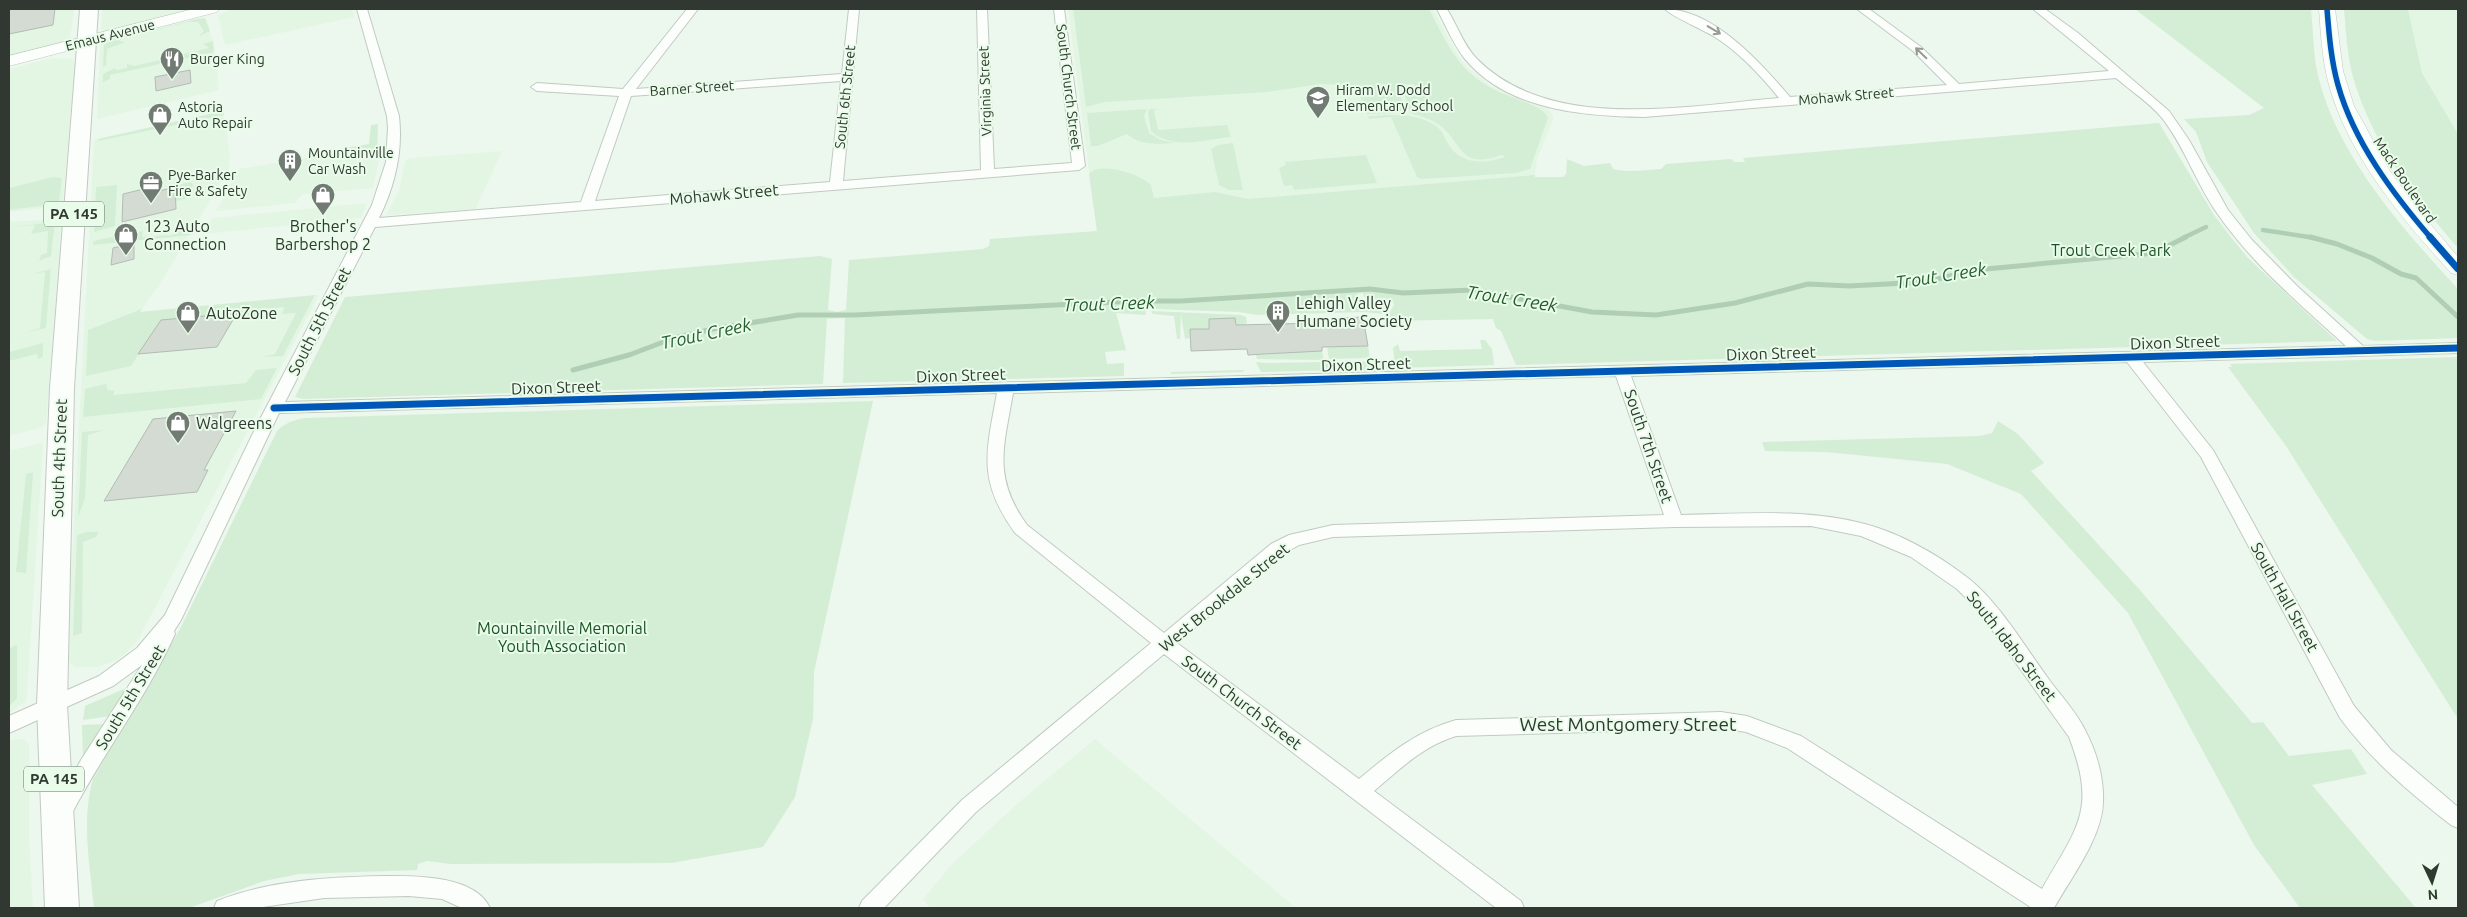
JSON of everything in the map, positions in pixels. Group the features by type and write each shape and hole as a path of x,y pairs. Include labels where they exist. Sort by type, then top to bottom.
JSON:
{"main road":[{"name":"South 4th Street","path":"62,908 56,825 52,705 62,388 89,9"},
{"name":"Emaus Avenue","path":"9,61 211,9"},
{"name":"Mack Boulevard","path":"2327,9 2334,69 2345,105 2377,165 2391,186 2412,216 2458,269"}],"street":[{"name":"South 5th Street","path":"56,825 72,790 159,652 222,512 370,223 388,180 396,135 393,116 362,9"},
{"path":"587,205 626,93 693,9"},
{"name":"South 6th Street","path":"836,185 854,9"},
{"name":"Virginia Street","path":"982,9 988,173"},
{"name":"South Church Street","path":"1060,9 1079,166"},
{"name":"Mohawk Street","path":"1442,9 1466,52 1483,71 1510,88 1532,97 1571,108 1644,113 2121,74"},
{"path":"1670,9 1711,29 1746,54 1786,101"},
{"path":"1862,9 1917,49 1956,88"},
{"path":"2038,9 2121,74 2154,103 2174,125 2222,211 2247,243 2292,289 2360,351"},
{"name":"Barner Street","path":"537,87 626,93 847,77"},
{"name":"Mohawk Street","path":"370,223 1079,166"},
{"name":"Dixon Street","path":"274,408 2458,348"},
{"name":"South Hall Street","path":"2131,357 2207,454 2348,712 2364,736 2390,764 2458,818"},
{"name":"South 7th Street","path":"1622,371 1675,521"},
{"name":"South Church Street","path":"1006,388 994,470 999,496 1008,513 1021,529 1165,644 1513,908"},
{"name":"South Idaho Street","path":"1675,521 1811,520 1864,530 1917,552 1941,566 1976,597 2072,725 2088,756 2094,780 2094,804 2089,825 2045,906"},
{"name":"West Brookdale Street","path":"870,908 969,806 1277,549 1295,540 1315,534 1675,521"},
{"name":"South 5th Street","path":"9,725 106,681 144,653 172,620"},
{"name":"West Montgomery Street","path":"1360,791 1420,741 1436,733 1456,728 1712,720 1747,724 1794,742 2045,906"},
{"path":"225,908 276,894 324,887 422,886 448,891 467,899 479,908"}],"shaded area":[{"path":"9,9 74,9 70,39 62,44 9,57"},
{"path":"102,9 198,9 107,31 101,29"},
{"path":"231,9 352,9 354,17 225,45 218,15"},
{"name":"Hiram W. Dodd Elementary School","path":"1068,9 1433,9 1459,57 1468,68 1490,85 1548,109 1553,115 1553,120 1537,159 1533,187 1097,231"},
{"path":"2408,9 2458,9 2458,134 2422,73"},
{"path":"197,18 205,18 213,41 219,90 97,119 100,45 113,39"},
{"path":"70,58 75,63 63,201 54,207 9,212 9,69 48,59"},
{"path":"223,111 230,156 229,169 161,282 140,312 319,295 138,640 124,655 114,661 98,667 75,667 69,662 67,654 94,140"},
{"path":"382,145 373,188 303,194 295,203 216,211 239,169"},
{"path":"502,151 475,210 386,215 399,190 405,162 409,158"},
{"path":"367,203 361,218 203,234 212,218"},
{"path":"55,219 62,223 46,423 43,427 9,436 9,222"},
{"path":"40,443 43,444 27,695 26,701 9,713 9,451"},
{"path":"24,739 29,744 29,838 33,908 9,908 9,740"},
{"path":"1095,739 1296,908 930,908 923,899 951,865 1018,803"}],"green space":[{"path":"1073,9 1429,9 1449,47 1464,67 1485,84 1499,92 1535,106 1546,114 1548,118 1530,169 1516,173 1422,179 1417,177 1391,117 1369,119 1368,116 1403,115 1420,118 1436,126 1454,152 1460,156 1482,162 1505,157 1502,155 1488,159 1471,158 1460,149 1442,127 1427,118 1410,113 1403,89 1415,87 1414,84 1402,85 1398,90 1407,113 1367,114 1356,86 1321,84 1267,92 1105,102 1086,107"},
{"path":"2135,9 2311,9 2316,66 2324,97 2337,128 2353,158 2372,187 2414,240 2458,289 2458,338 2375,341 2367,339 2294,277 2254,233 2207,162 2196,132 2184,119 2249,115 2264,108"},
{"path":"2344,9 2408,9 2422,73 2458,134 2458,248 2410,189 2383,147 2371,124 2361,101 2351,69"},
{"path":"205,18 210,31 198,37 204,31 198,22 188,22 122,39 119,41 126,42 107,49 106,65 103,67 104,45 109,42 197,19"},
{"path":"213,41 214,52 110,75 110,79 103,82 103,74 115,68 116,70 127,68 127,64 135,66 209,48 203,44"},
{"path":"1147,109 1144,116 1149,133 1161,140 1176,143 1156,144 1138,141 1127,134 1098,146 1091,146 1087,113"},
{"path":"1150,109 1161,109 1154,110 1158,130 1227,125 1231,137 1190,142 1169,141 1151,131 1148,112"},
{"path":"223,111 224,115 98,141 98,139"},
{"name":"Trout Creek Park","path":"2159,123 2214,215 2230,236 2248,258 2337,341 1516,365 1501,331 1496,328 1493,319 1384,321 1383,319 1387,317 1394,305 1393,302 1364,297 1363,293 1357,294 1362,302 1388,304 1383,314 1364,312 1257,315 1239,312 1153,309 1153,304 1145,305 1146,315 1116,313 1126,350 1105,352 1107,364 1124,363 1124,376 843,383 845,318 827,319 823,384 303,399 295,397 345,297 820,256 832,259 828,310 837,312 846,310 849,260 983,249 989,246 990,239 1097,231 1089,174 1094,170 1120,170 1138,177 1151,185 1154,198 1215,192 1248,199 1535,175 1535,177 1563,177 1566,174 1567,159 1584,166 1610,163 1613,169 1637,171 1661,169 1666,164 1731,159 1735,162 1745,162 1743,158"},
{"path":"378,124 377,155 329,159 328,151 369,144 371,125"},
{"path":"1233,143 1243,190 1229,190 1219,185 1211,149 1218,145"},
{"path":"1366,155 1377,183 1294,190 1292,185 1284,186 1279,168 1286,165 1285,162"},
{"path":"53,177 62,178 59,202 56,204 9,210 9,188"},
{"path":"191,182 193,185 186,199 176,201 175,187 167,189 167,187"},
{"path":"117,185 115,226 94,232 96,187"},
{"path":"55,222 51,256 39,261 41,255 47,253 48,231 31,234 35,225 9,227"},
{"path":"198,222 190,235 93,245 93,242 97,240 143,231 142,237 173,235 180,228 192,227 195,224 184,225"},
{"path":"51,269 46,328 24,333 40,328 45,272 32,274"},
{"path":"315,295 283,356 262,357 275,354 296,313 282,314 284,307 262,309 259,315 239,316 240,313 237,313 161,320 131,366 86,376 88,330 142,309 140,312"},
{"path":"1151,311 1241,315 1246,317 1247,323 1236,328 1235,318 1209,319 1209,329 1190,329 1190,338 1185,339 1181,314 1180,339 1177,339 1174,316 1153,314"},
{"path":"1480,340 1485,340 1492,349 1494,365 1398,368 1395,365 1393,348 1398,344 1400,351 1482,349"},
{"path":"43,343 43,357 38,359 37,354 9,361 9,352"},
{"path":"1368,346 1370,358 1329,359 1327,347"},
{"path":"1322,351 1324,360 1257,359 1256,355 1263,353"},
{"path":"2458,357 2458,719 2286,446 2228,367 2232,367 2230,364"},
{"path":"1377,361 1377,369 1261,372 1256,362 1267,363"},
{"path":"277,368 261,399 83,417 85,389 106,384 108,390 115,391 113,395 246,383 256,370"},
{"path":"1244,370 1243,372 1171,374 1171,372"},
{"name":"Mountainville Memorial Youth Association","path":"873,401 814,672 813,719 795,797 763,847 671,863 451,864 427,861 418,864 417,870 299,874 264,881 189,908 94,908 87,827 89,795 93,779 180,629 277,431 283,426 305,418"},
{"path":"1998,421 2018,434 2044,463 2031,471 2140,590 2252,723 2263,722 2289,756 2351,749 2367,774 2312,785 2416,908 2300,908 2254,845 2128,613 2021,494 1947,464 1826,452 1765,451 1762,442 1980,436 1992,433"},
{"path":"104,430 88,435 85,499 78,517 82,432"},
{"path":"33,472 26,573 16,572 26,474"},
{"path":"86,532 99,532 96,537 83,542 82,633 73,636 77,535"},
{"path":"17,645 17,698 9,707 9,648"},
{"path":"126,688 111,716 83,720 85,706"},
{"path":"105,724 83,758 82,725"}],"building":[{"path":"9,9 55,9 53,25 9,34"},
{"name":"Burger King","path":"190,70 191,83 156,91 155,77"},
{"name":"Pye-Barker Fire & Safety","path":"156,186 159,191 175,187 176,209 122,222 123,194"},
{"name":"123 Auto Connection","path":"134,243 134,259 111,265 113,248"},
{"name":"AutoZone","path":"237,313 217,347 138,354 161,320"},
{"name":"Lehigh Valley Humane Society","path":"1363,317 1368,346 1322,347 1322,351 1248,355 1247,349 1191,351 1190,329 1209,329 1209,319 1235,318 1236,325 1318,323 1317,319"},
{"name":"Walgreens","path":"236,411 204,470 208,470 197,492 104,501 153,419"}],"waterway":[{"name":"Trout Creek","path":"2183,238 2206,227"},
{"name":"Trout Creek","path":"2263,230 2312,238"},
{"name":"Trout Creek","path":"573,370 629,355 674,338 713,329 798,315 855,315 1134,301 1181,301 1370,289 1403,293 1472,290 1592,312 1656,315 1735,303 1808,284 1849,286 1925,282 1975,270 2154,253 2186,237"},
{"name":"Trout Creek","path":"2312,238 2337,244 2372,258 2401,274 2416,278 2458,317"}],"cycle path":[{"path":"2327,9 2334,71 2345,106 2356,129 2367,150 2395,192 2425,232 2458,269"},
{"path":"274,408 2458,348"}],"place":[{"name":"Burger King","path":"172,80"},
{"name":"Hiram W. Dodd Elementary School","path":"1318,119"},
{"name":"Astoria Auto Repair","path":"160,136"},
{"name":"Mountainville Car Wash","path":"290,182"},
{"name":"Pye-Barker Fire & Safety","path":"151,204"},
{"name":"Brother's Barbershop 2","path":"323,216"},
{"name":"123 Auto Connection","path":"126,256"},
{"name":"Lehigh Valley Humane Society","path":"1278,333"},
{"name":"AutoZone","path":"188,334"},
{"name":"Walgreens","path":"178,444"}]}
